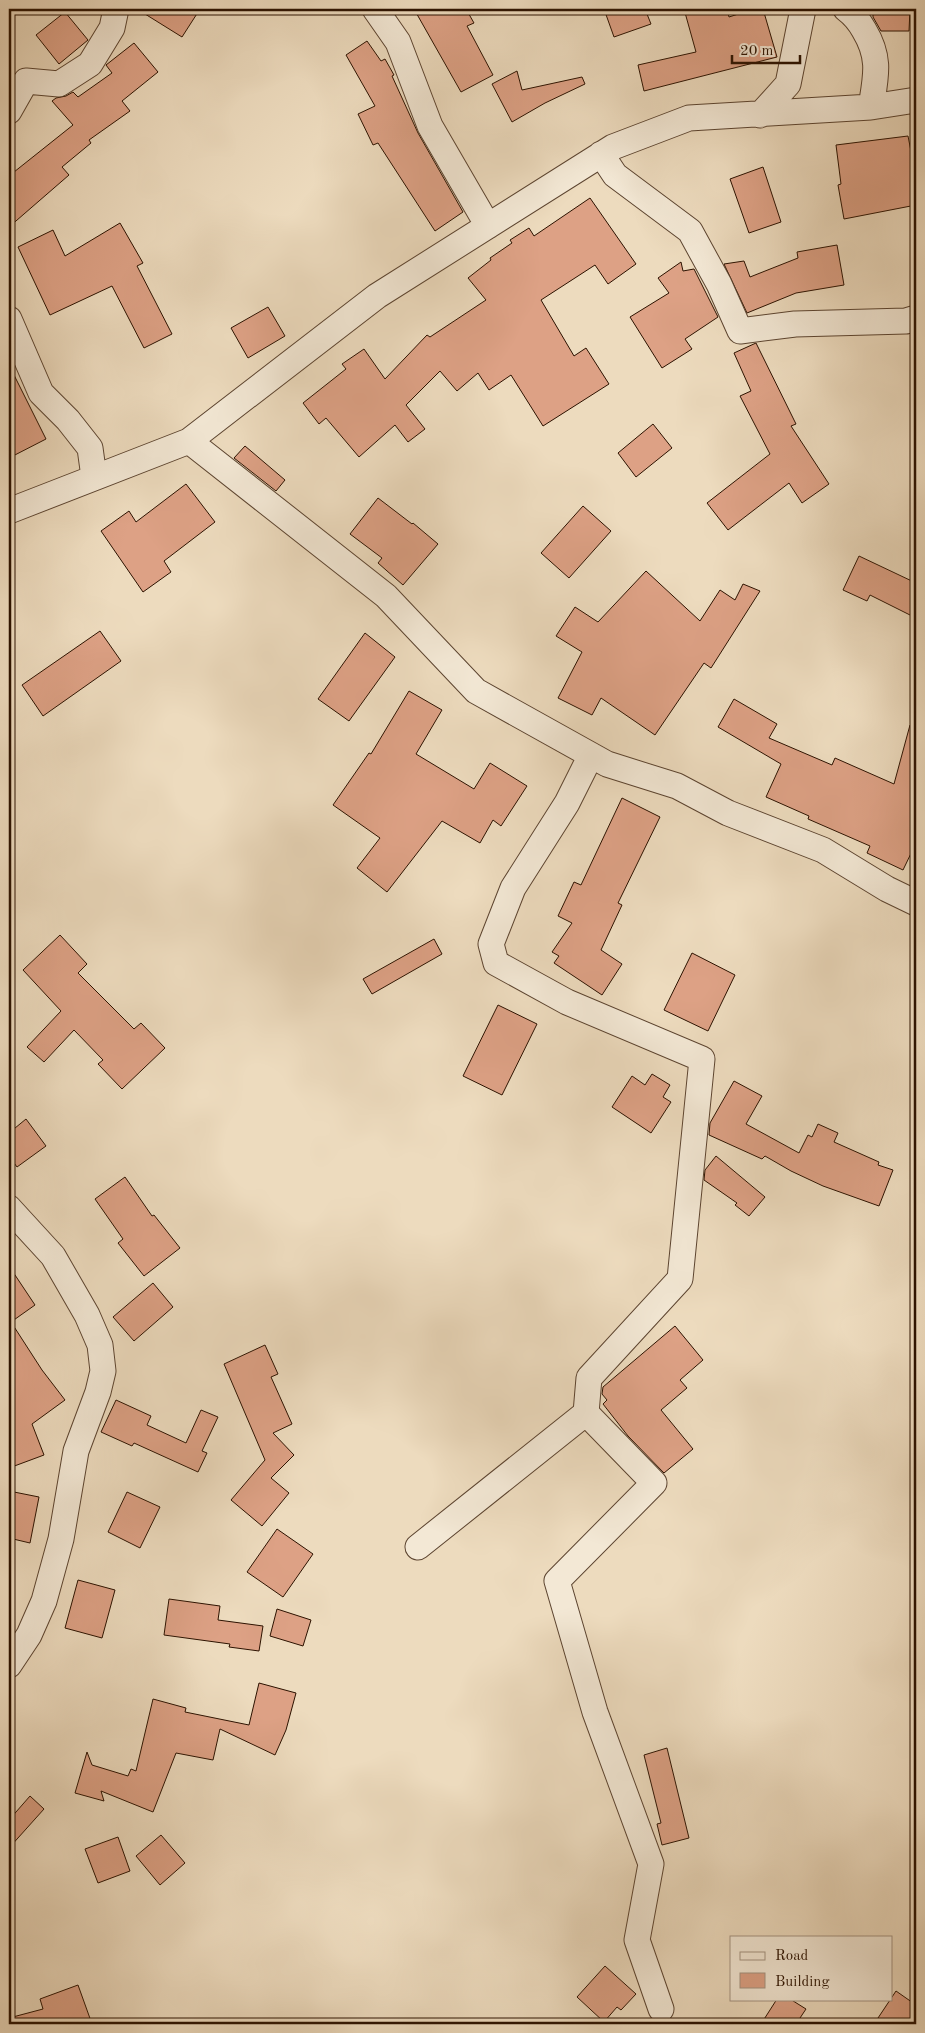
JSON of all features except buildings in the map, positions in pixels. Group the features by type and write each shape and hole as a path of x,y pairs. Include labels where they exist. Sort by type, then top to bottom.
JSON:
{"street":[{"path":"9,111 26,81 59,84 90,64 112,28 116,9"},
{"path":"375,9 398,42 430,126 488,226"},
{"path":"760,115 788,84 803,9"},
{"path":"846,9 855,15 873,45 876,71 871,107"},
{"path":"9,511 189,441 377,296 613,147 689,118 871,107 916,100"},
{"path":"601,154 616,175 690,232 719,284 740,331 795,324 906,321 916,318"},
{"path":"9,319 41,393 68,420 90,448 94,477"},
{"path":"189,441 386,596 476,691 607,764 677,786 728,813 823,850 886,888 916,903"},
{"path":"591,755 566,803 513,888 492,944 496,963 567,1002 702,1059 680,1278 588,1378 586,1412 654,1482 557,1581 595,1712 651,1864 637,1940 661,2009"},
{"path":"9,1208 53,1256 82,1306 100,1345 103,1371 98,1392 76,1451 61,1539 44,1602 29,1635 9,1665"},
{"path":"418,1547 586,1412"}]}
